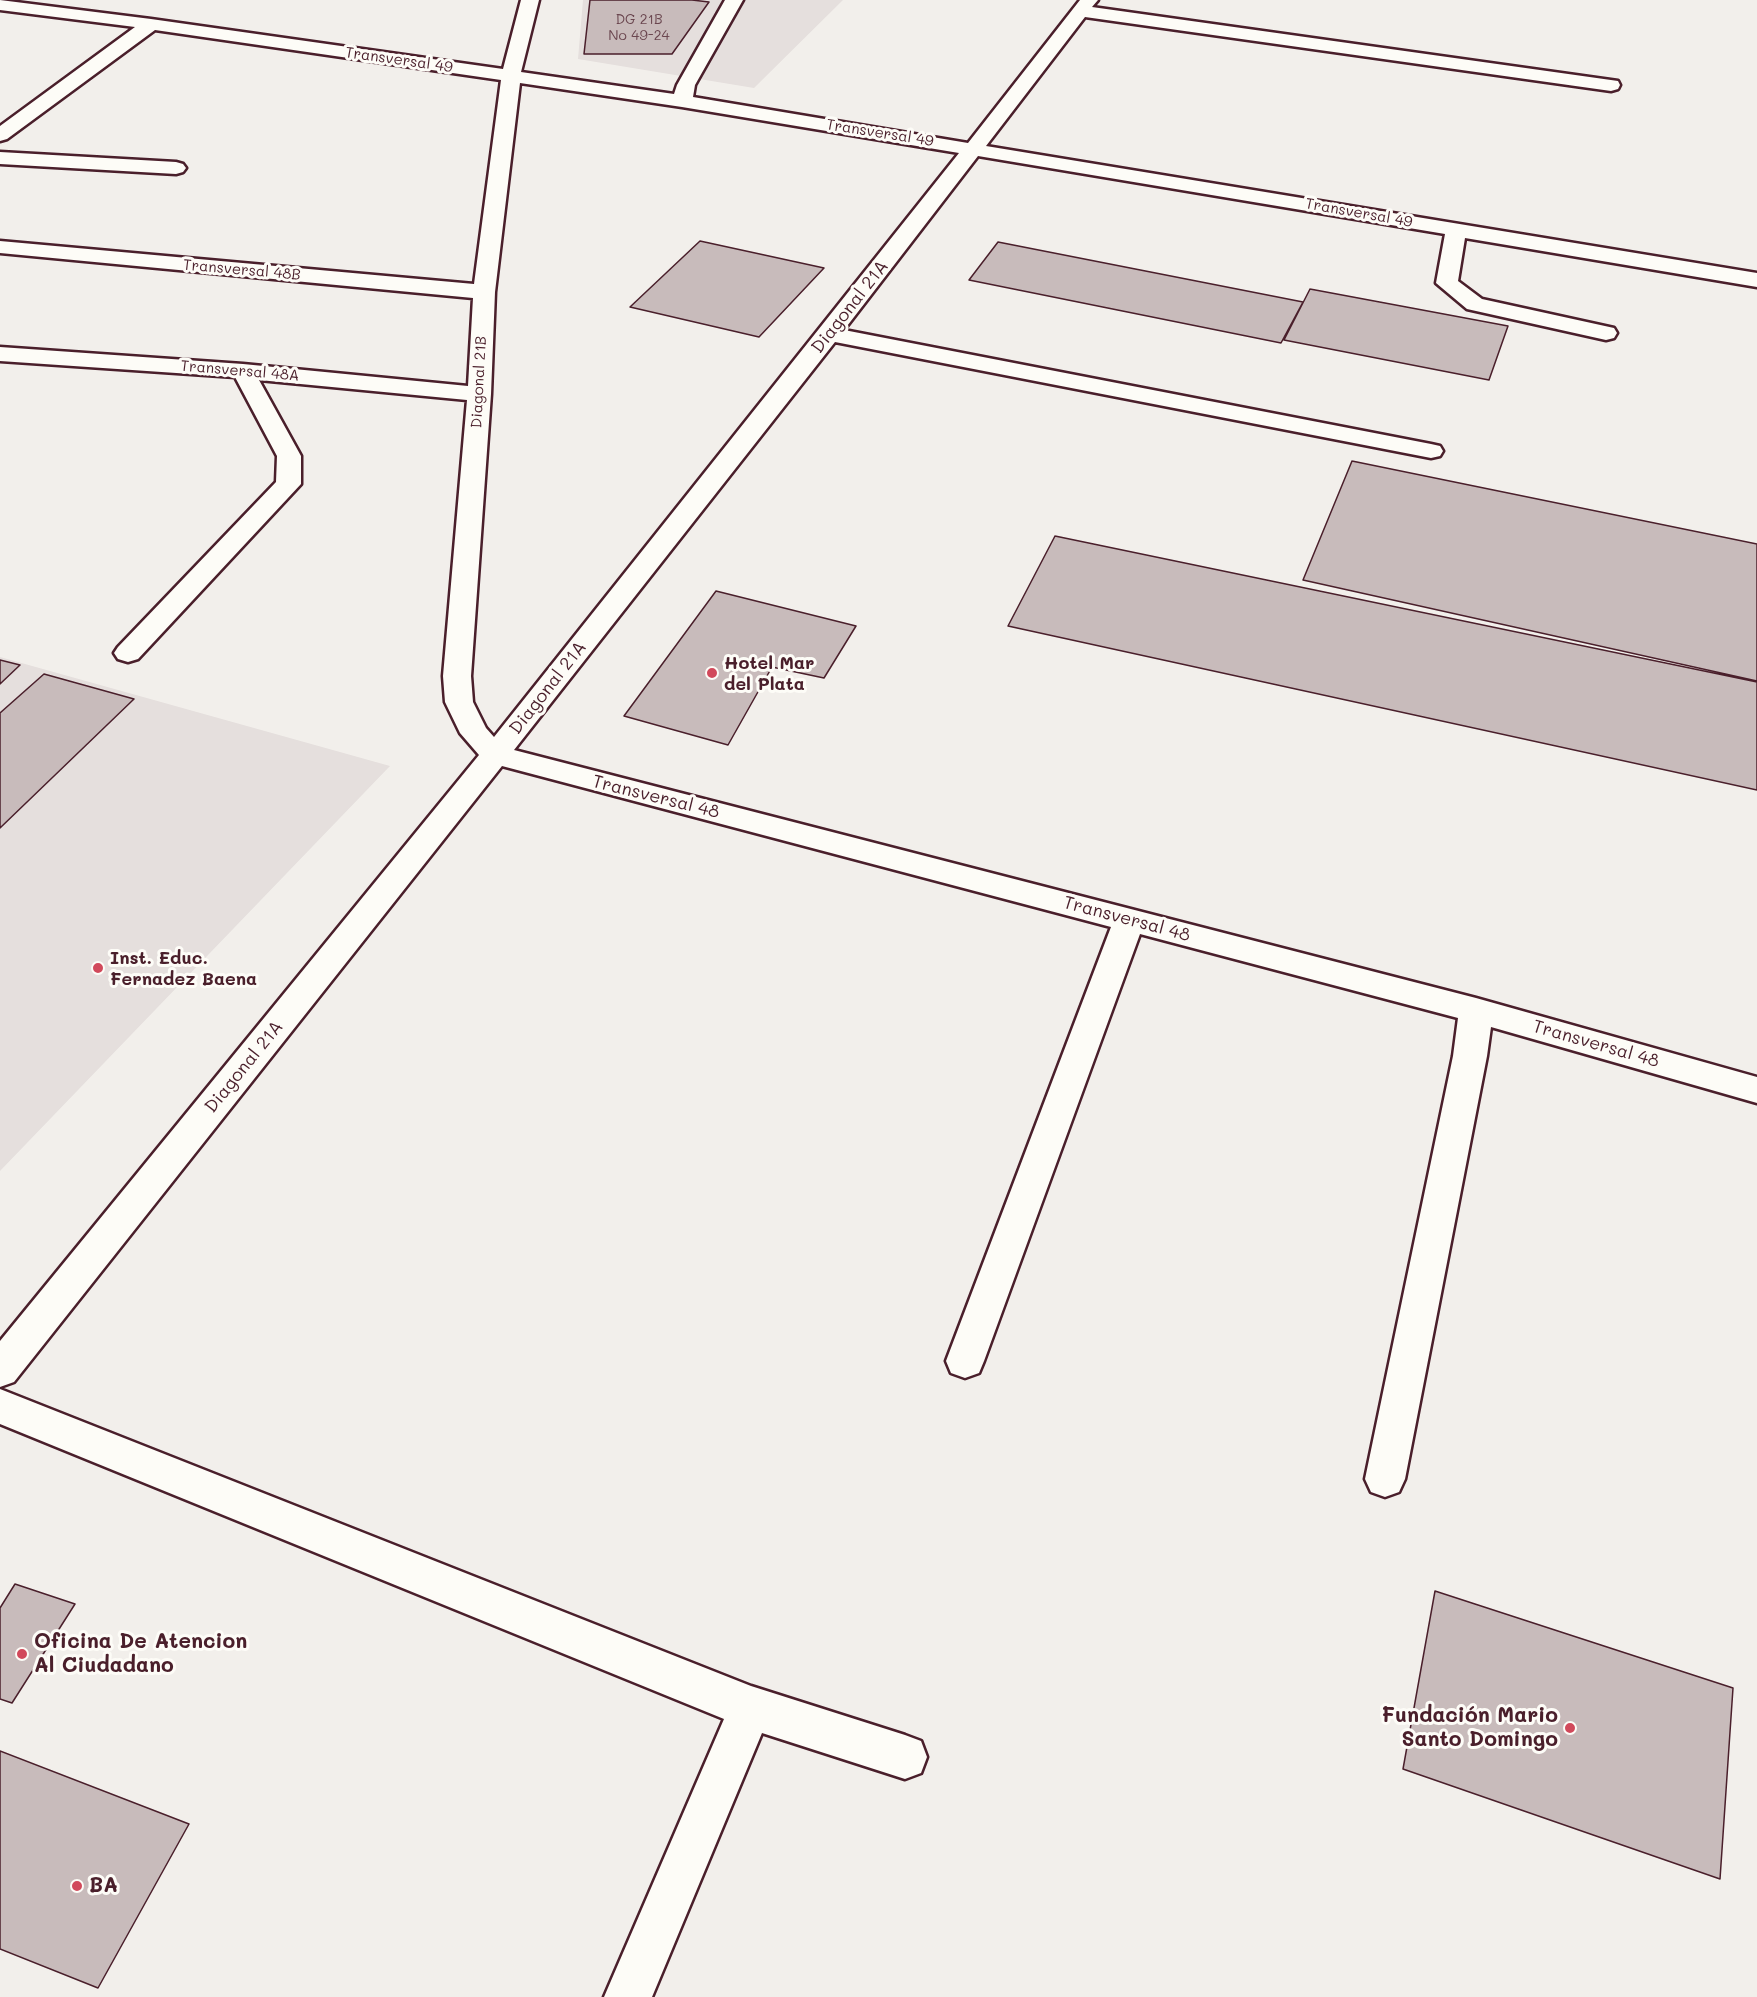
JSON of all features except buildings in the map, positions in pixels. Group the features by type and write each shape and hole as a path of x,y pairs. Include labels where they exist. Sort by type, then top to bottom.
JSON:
{"street":[{"name":"Diagonal 21B","path":"495,755 474,733 459,702 457,676 479,394 484,292 511,76 530,0"},
{"path":"682,101 686,85 734,0"},
{"path":"1085,5 1611,85"},
{"name":"Diagonal 21A","path":"0,1370 495,755 829,334 1085,5"},
{"name":"Transversal 49","path":"3,6 151,24 682,101 1757,280"},
{"path":"0,135 151,24"},
{"path":"0,158 176,168"},
{"path":"1456,229 1447,283 1475,304 1605,333"},
{"name":"Transversal 48B","path":"0,247 484,292"},
{"path":"829,334 1431,451"},
{"name":"Transversal 48A","path":"5,359 243,371 479,394"},
{"path":"128,653 288,484 289,456 243,371"},
{"name":"Transversal 48","path":"495,755 1476,1010 1757,1090"},
{"path":"965,1361 1091,1019 1131,919"},
{"path":"1385,1479 1470,1056 1476,1010"},
{"path":"0,1406 751,1708 905,1757"},
{"path":"628,1997 751,1708"}],"shaded area":[{"path":"583,0 843,0 754,88 578,59"},
{"name":"Inst. Educ. Fernadez Baena","path":"0,657 390,766 0,1171"}],"place":[{"name":"Hotel Mar del Plata","path":"712,673"},
{"name":"Inst. Educ. Fernadez Baena","path":"98,968"},
{"name":"Oficina De Atencion Al Ciudadano","path":"22,1654"},
{"name":"Fundación Mario Santo Domingo","path":"1570,1728"},
{"name":"BA","path":"77,1886"}]}
